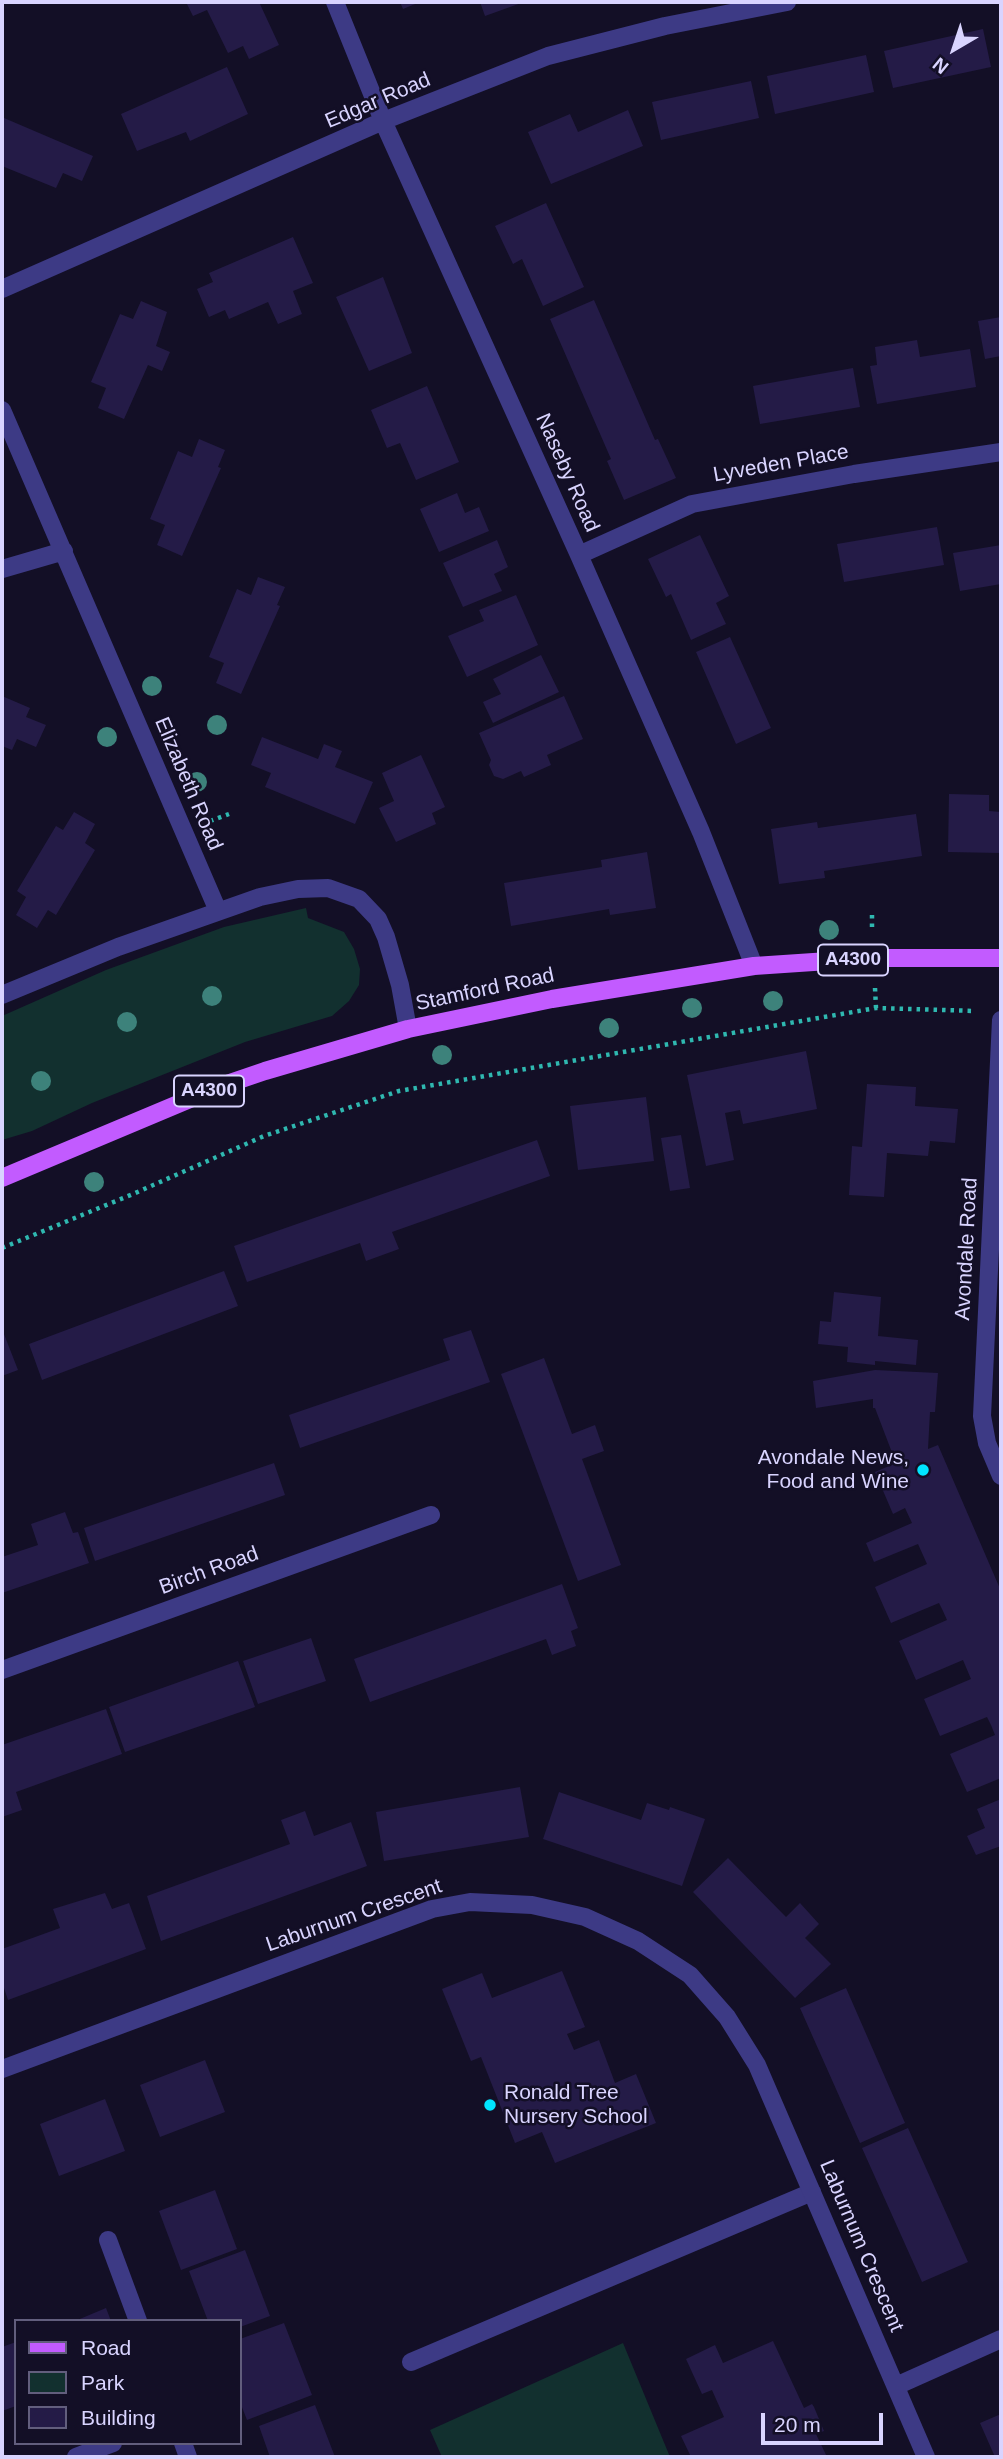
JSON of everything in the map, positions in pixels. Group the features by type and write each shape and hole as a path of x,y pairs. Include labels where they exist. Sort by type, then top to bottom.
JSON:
{"main road":[{"name":"Stamford Road","path":"2,1178 221,1086 408,1029 552,999 754,966 873,958 1001,958"}],"street":[{"name":"Naseby Road","path":"335,2 383,121 701,832 754,966"},
{"name":"Edgar Road","path":"2,289 383,121 548,56 665,26 787,2"},
{"name":"Elizabeth Road","path":"2,410 218,911"},
{"name":"Lyveden Place","path":"579,555 692,503 854,474 1001,452"},
{"path":"2,569 64,551"},
{"path":"2,995 118,947 260,897 298,889 328,888 359,899 378,919 400,985 408,1029"},
{"name":"Avondale Road","path":"1001,1020 982,1416 987,1443 1001,1476"},
{"name":"Birch Road","path":"2,1670 431,1515"},
{"name":"Laburnum Crescent","path":"2,2069 432,1909 470,1902 533,1905 585,1917 627,1936 690,1975 727,2017 757,2065 926,2457"},
{"path":"411,2362 812,2192"},
{"path":"108,2240 137,2319"},
{"path":"896,2386 1001,2339"},
{"path":"76,2457 108,2445"}],"path":[{"path":"205,823 229,814"},
{"path":"874,981 876,1008"},
{"path":"2,1248 264,1136 399,1091 876,1008 975,1011"}],"green space":[{"path":"306,908 308,918 344,932 354,949 360,969 359,985 349,1001 332,1016 245,1042 92,1103 32,1131 2,1140 2,1016 106,970 224,927"},
{"path":"623,2343 670,2457 442,2457 430,2430"}],"building":[{"path":"186,2 259,2 279,45 249,59 243,46 228,53 207,10 193,16"},
{"path":"400,2 420,2 403,9"},
{"path":"480,2 524,2 485,16"},
{"path":"983,29 991,67 893,88 884,51"},
{"path":"866,55 874,92 775,114 767,76"},
{"path":"227,67 248,114 190,141 186,132 137,151 121,114"},
{"path":"751,81 759,118 661,140 652,102"},
{"path":"628,110 643,146 551,184 528,132 570,114 578,132"},
{"path":"4,118 93,156 82,181 63,173 56,188 2,166"},
{"path":"546,203 584,287 543,306 522,259 513,264 495,226"},
{"path":"293,237 313,283 293,291 302,314 278,324 268,302 229,319 225,310 209,317 197,289 213,282 209,273"},
{"path":"383,277 412,353 369,371 336,297"},
{"path":"594,300 655,440 658,439 676,478 624,500 607,461 611,459 550,319"},
{"path":"141,301 167,312 156,346 170,352 162,371 148,365 124,419 98,408 106,388 91,382 120,314 133,319"},
{"path":"1001,317 1001,356 985,359 978,321"},
{"path":"917,340 920,357 970,349 976,387 877,404 870,366 877,365 875,347"},
{"path":"853,368 860,407 760,424 753,386"},
{"path":"427,386 459,462 416,480 400,443 387,448 371,410"},
{"path":"199,439 225,450 218,467 221,468 182,556 157,545 165,525 150,519 178,451 192,457"},
{"path":"457,493 465,513 479,507 489,531 439,552 420,509"},
{"path":"937,527 944,565 844,582 837,544"},
{"path":"700,535 729,596 716,603 726,624 691,640 671,594 666,597 648,559"},
{"path":"497,540 508,567 494,574 502,591 463,607 443,563"},
{"path":"1001,545 1001,584 960,591 953,553"},
{"path":"258,577 285,587 277,605 280,606 241,694 216,683 224,663 209,657 237,589 251,595"},
{"path":"516,595 538,645 467,677 448,636 484,621 479,610"},
{"path":"730,637 771,728 736,744 696,652"},
{"path":"541,655 559,692 493,723 483,702 501,694 493,679"},
{"path":"2,696 30,708 26,717 46,725 36,747 17,739 12,750 2,746"},
{"path":"564,696 583,739 547,755 551,765 524,777 521,771 503,779 494,776 489,765 491,760 479,733"},
{"path":"262,737 318,759 324,744 342,751 335,767 373,782 355,824 265,787 271,773 251,765"},
{"path":"421,755 445,807 432,813 436,824 396,842 379,808 394,801 382,773"},
{"path":"949,794 989,795 989,811 1001,812 1001,853 948,852"},
{"path":"74,812 95,824 85,843 95,850 56,915 48,910 37,928 16,915 26,897 17,891 56,826 63,830"},
{"path":"916,814 922,856 824,871 825,878 779,884 771,829 817,822 818,828"},
{"path":"647,852 656,908 610,915 609,909 511,926 504,883 602,867 601,860"},
{"path":"806,1051 817,1109 743,1124 740,1110 725,1113 734,1160 706,1166 687,1075"},
{"path":"867,1084 916,1087 915,1106 958,1109 955,1143 930,1141 928,1156 887,1153 884,1197 849,1195 852,1146 862,1147"},
{"path":"646,1097 654,1161 578,1170 570,1106"},
{"path":"681,1135 690,1188 670,1191 661,1138"},
{"path":"537,1140 550,1176 392,1232 399,1249 366,1261 360,1243 247,1282 234,1246"},
{"path":"224,1271 238,1306 42,1380 29,1344"},
{"path":"834,1292 881,1297 878,1336 918,1340 916,1365 875,1361 875,1365 847,1362 848,1347 818,1344 820,1321 831,1322"},
{"path":"2,1329 18,1370 2,1376"},
{"path":"471,1330 490,1382 300,1448 289,1415 450,1360 443,1339"},
{"path":"544,1358 572,1434 595,1425 604,1451 582,1459 621,1565 578,1581 501,1374"},
{"path":"875,1370 938,1373 935,1412 930,1412 928,1449 938,1445 1001,1591 1001,1778 967,1792 950,1754 995,1735 991,1725 987,1717 940,1736 924,1699 971,1679 963,1660 916,1680 899,1641 947,1620 943,1611 939,1603 891,1623 875,1587 927,1564 918,1544 874,1562 866,1543 912,1523 905,1508 893,1514 875,1472 896,1463 873,1408 873,1399 816,1408 813,1381"},
{"path":"274,1463 285,1495 95,1561 84,1528"},
{"path":"65,1512 73,1533 78,1532 89,1563 2,1593 2,1557 38,1545 31,1524"},
{"path":"562,1584 578,1628 571,1631 576,1646 552,1655 546,1639 370,1702 354,1659"},
{"path":"311,1638 326,1681 258,1704 243,1661"},
{"path":"238,1661 255,1707 125,1752 109,1707"},
{"path":"106,1709 122,1754 16,1792 22,1810 2,1817 2,1745"},
{"path":"520,1787 529,1837 384,1861 376,1812"},
{"path":"559,1792 641,1820 647,1803 669,1810 670,1807 705,1819 682,1886 543,1839"},
{"path":"1001,1799 1001,1846 976,1855 967,1836 985,1828 977,1809"},
{"path":"305,1811 314,1836 351,1822 367,1866 161,1941 147,1896 290,1844 281,1820"},
{"path":"728,1858 786,1917 800,1903 819,1924 805,1938 831,1964 795,1998 693,1892"},
{"path":"105,1893 112,1909 129,1903 146,1949 8,2000 2,1982 2,1949 60,1928 53,1909"},
{"path":"562,1971 585,2027 567,2034 574,2050 599,2040 615,2083 636,2074 656,2123 555,2163 542,2132 515,2143 481,2057 471,2061 442,1989 482,1973 492,1998"},
{"path":"846,1988 905,2123 860,2143 800,2008"},
{"path":"205,2060 225,2112 160,2137 140,2085"},
{"path":"105,2099 125,2151 59,2176 40,2124"},
{"path":"908,2128 968,2262 922,2282 862,2148"},
{"path":"215,2190 237,2249 181,2270 159,2211"},
{"path":"245,2250 270,2316 242,2326 242,2319 207,2319 189,2271"},
{"path":"106,2308 110,2319 80,2319"},
{"path":"284,2323 312,2395 247,2420 242,2407 242,2338"},
{"path":"773,2341 804,2408 812,2404 814,2407 824,2431 816,2434 827,2457 691,2457 681,2436 724,2417 712,2390 702,2394 686,2359 715,2345 723,2363"},
{"path":"14,2343 14,2407 2,2411 2,2347"},
{"path":"315,2405 335,2457 270,2457 259,2426"},
{"path":"1001,2414 1001,2457 995,2457 980,2423"}],"place":[{"name":"Avondale News, Food and Wine","path":"923,1470"},
{"name":"Ronald Tree Nursery School","path":"490,2105"}]}
